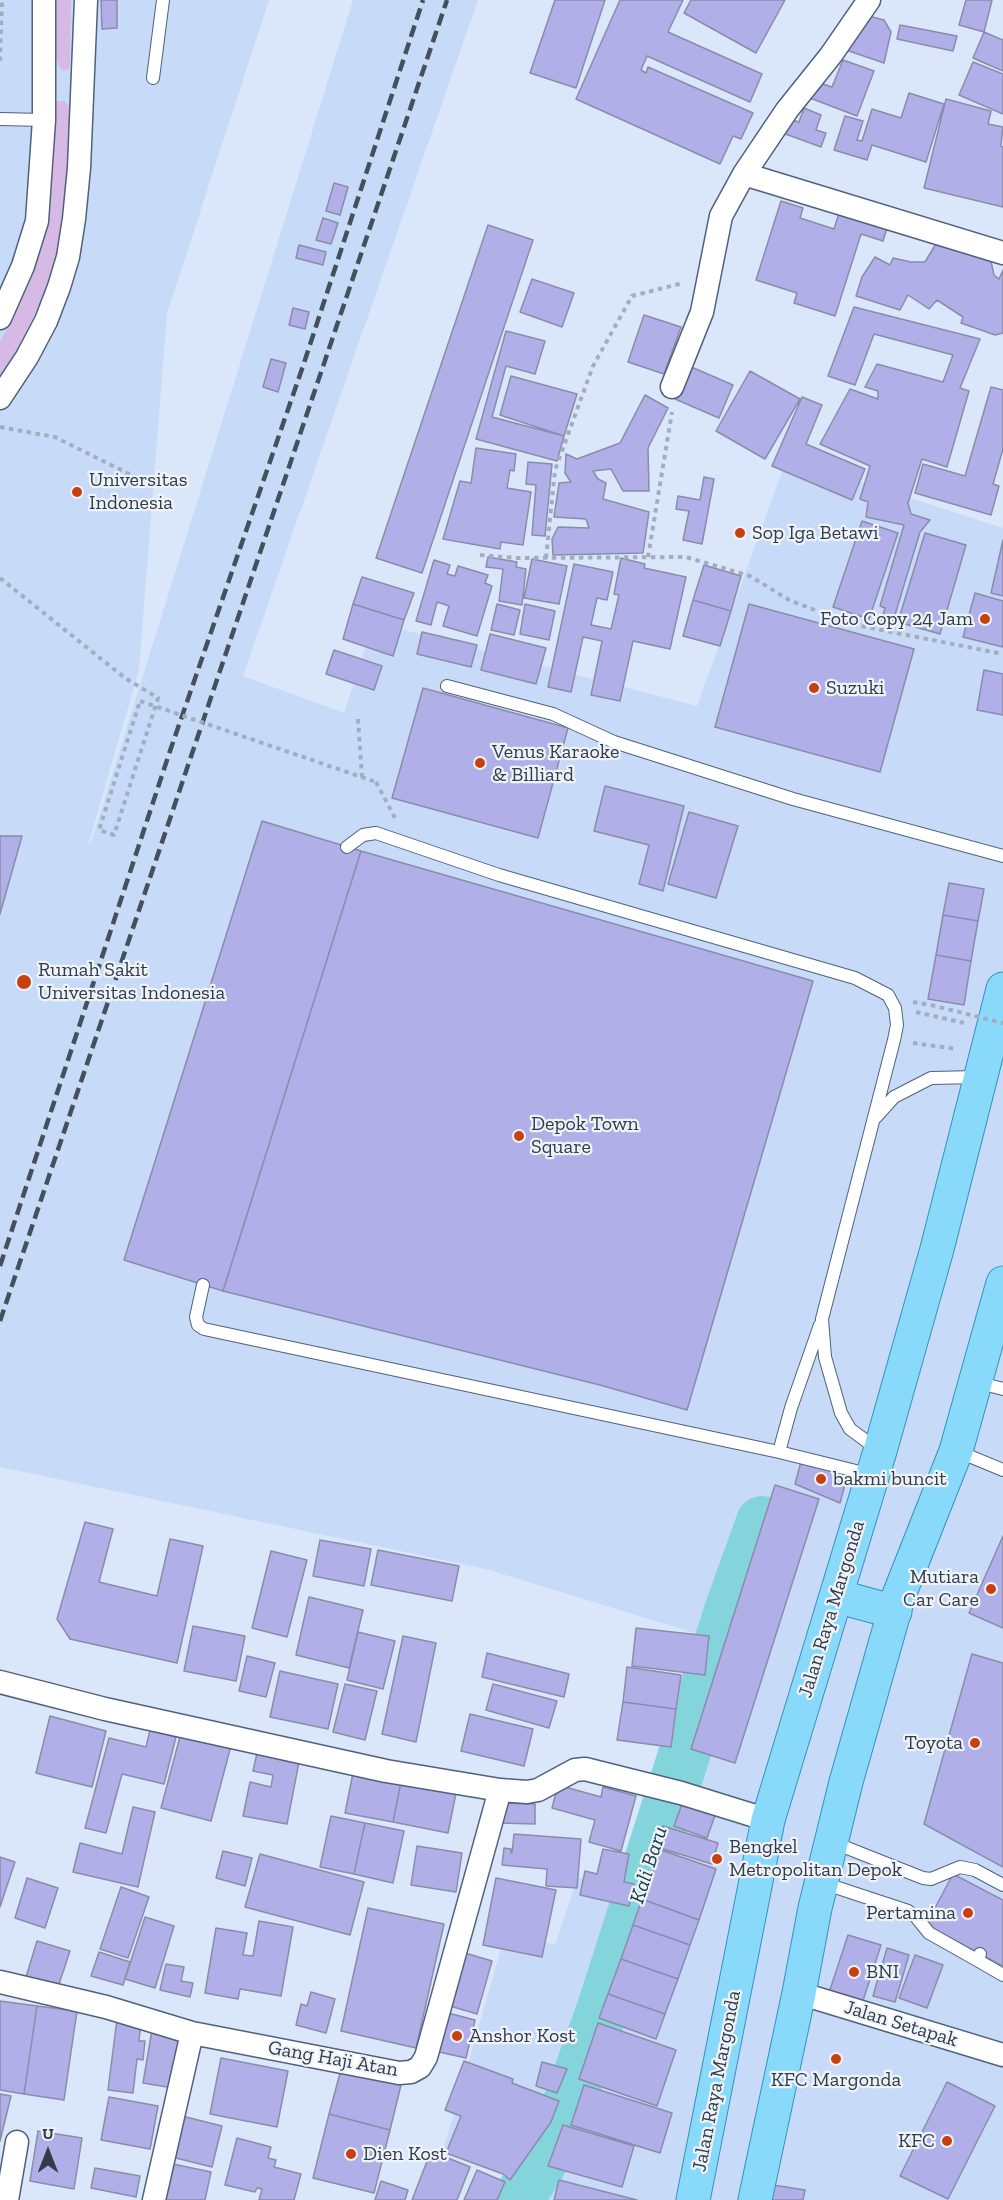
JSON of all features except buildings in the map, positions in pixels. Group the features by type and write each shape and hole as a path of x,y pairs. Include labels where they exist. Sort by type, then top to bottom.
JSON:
{"main road":[{"name":"Jalan Raya Margonda","path":"693,2200 768,1821 877,1463 937,1249 1003,989"},
{"path":"755,2200 831,1841 908,1571 956,1450 989,1386 1003,1283"},
{"path":"836,1596 895,1612"}],"street":[{"path":"0,318 23,266 38,221 44,120 44,0"},
{"path":"0,398 27,357 46,321 68,257 78,178 86,0"},
{"path":"672,387 702,312 721,216 744,174 787,110 831,55 868,0"},
{"path":"44,84 82,84"},
{"path":"744,174 1003,253"},
{"path":"0,1682 105,1709 386,1771 500,1790 527,1792 538,1790 575,1770 585,1769 681,1793 768,1821"},
{"name":"Gang Haji Atan","path":"0,1982 106,2007 192,2034 399,2073 411,2072 420,2067 426,2057 500,1790"},
{"name":"Jalan Setapak","path":"799,1993 1003,2055"},
{"path":"154,2200 192,2034"},
{"path":"7,2200 17,2142"}],"lane":[{"path":"153,78 163,0"},
{"path":"0,120 44,120"},
{"path":"447,686 553,714 614,742 793,799 1003,856"},
{"path":"347,847 363,835 376,833 499,875 855,978 888,995 895,1008 897,1024 894,1040 822,1319 791,1408 779,1452"},
{"path":"873,1120 894,1097 931,1078 981,1077"},
{"path":"203,1285 196,1317 198,1325 204,1329 779,1452 877,1463"},
{"path":"822,1319 825,1357 841,1413 877,1463"},
{"path":"956,1450 1003,1470"},
{"path":"831,1841 923,1878 932,1879 960,1867 975,1870 1003,1885"},
{"path":"821,1882 908,1911 916,1917 929,1934 979,1957 1003,1975"}],"path":[{"path":"0,62 2,0"},
{"path":"546,558 555,470 593,366 632,296 709,276"},
{"path":"648,557 673,404 672,387"},
{"path":"0,427 55,437 133,476 142,487"},
{"path":"480,555 516,558 686,557 750,576 789,600 850,624 1003,654"},
{"path":"0,578 125,678 158,698 155,708 151,719 114,835 99,830 140,701 151,705 162,709 376,782 396,819"},
{"path":"358,719 362,777"},
{"path":"962,1031 964,1022 910,1011 912,1002 1003,1023"},
{"path":"894,1040 957,1049 959,1040"}],"shaded area":[{"path":"0,0 269,0 167,314 139,670 89,842 91,843 353,0 478,0 243,676 344,713 374,622 697,706 787,458 1003,528 1003,2200 510,2200 524,2182 443,2151 504,1938 555,1944 578,1877 639,1902 730,1644 486,1569 0,1467"},
{"path":"56,0 71,0 68,70 59,67 56,58"},
{"path":"56,101 64,101 69,106 70,113 69,187 63,231 53,276 15,355 0,378 0,342 29,285 43,239 51,108"}],"waterway":[{"name":"Kali Baru","path":"518,2200 556,2138 603,2008 731,1608 762,1522"}],"railway":[{"path":"0,1266 170,751 303,366 423,0"},
{"path":"0,1321 447,0"}],"place":[{"name":"Universitas Indonesia","path":"77,492"},
{"name":"Sop Iga Betawi","path":"740,533"},
{"name":"Foto Copy 24 Jam","path":"985,619"},
{"name":"Suzuki","path":"814,688"},
{"name":"Venus Karaoke & Billiard","path":"480,763"},
{"name":"Rumah Sakit Universitas Indonesia","path":"24,982"},
{"name":"Depok Town Square","path":"519,1136"},
{"name":"bakmi buncit","path":"821,1479"},
{"name":"Mutiara Car Care","path":"991,1589"},
{"name":"Toyota","path":"975,1743"},
{"name":"Bengkel Metropolitan Depok","path":"717,1859"},
{"name":"Pertamina","path":"968,1913"},
{"name":"BNI","path":"854,1972"},
{"name":"Anshor Kost","path":"457,2036"},
{"name":"KFC Margonda","path":"836,2059"},
{"name":"KFC","path":"947,2141"},
{"name":"Dien Kost","path":"351,2154"}]}
